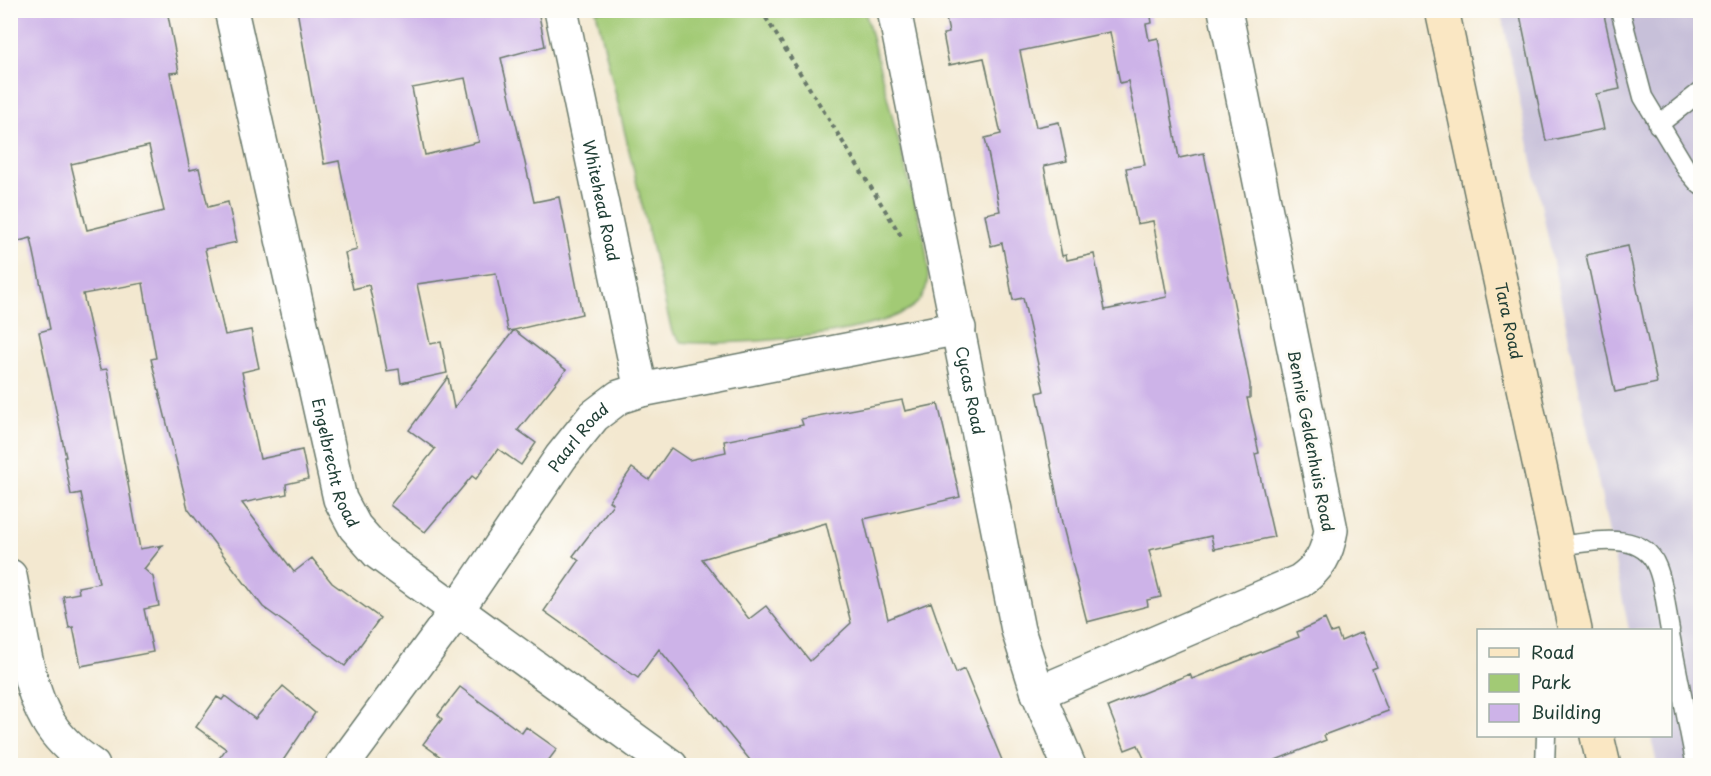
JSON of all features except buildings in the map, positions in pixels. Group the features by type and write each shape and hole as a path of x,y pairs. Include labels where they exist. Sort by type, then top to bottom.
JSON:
{"street":[{"name":"Engelbrecht Road","path":"231,10 340,499 355,527 378,553 671,765"},
{"name":"Whitehead Road","path":"561,10 641,390"},
{"name":"Cycas Road","path":"894,10 1018,630 1038,693 1069,765"},
{"name":"Bennie Geldenhuis Road","path":"1038,693 1300,582 1323,559 1328,546 1331,530 1225,10"},
{"name":"Tara Road","path":"1442,10 1557,546 1571,624"},
{"name":"Paarl Road","path":"342,765 458,610 561,457 594,416 619,397 641,390 959,328"},
{"path":"10,576 28,666 45,716 72,751 93,765"},
{"path":"1597,737 1604,765"}],"lane":[{"path":"1620,10 1643,98 1687,170 1701,185"},
{"path":"1658,125 1701,92"},
{"path":"1557,546 1623,540 1636,544 1646,551 1657,566 1669,629"},
{"path":"1672,642 1696,765"},
{"path":"1545,765 1546,737"}],"path":[{"path":"761,10 905,245"}],"shaded area":[{"path":"1501,11 1700,11 1700,765 1657,765 1651,737 1672,737 1672,629 1629,629"}],"green space":[{"path":"596,11 865,11 926,248 928,279 926,288 911,308 885,320 813,336 736,342 682,342 672,332"}]}
